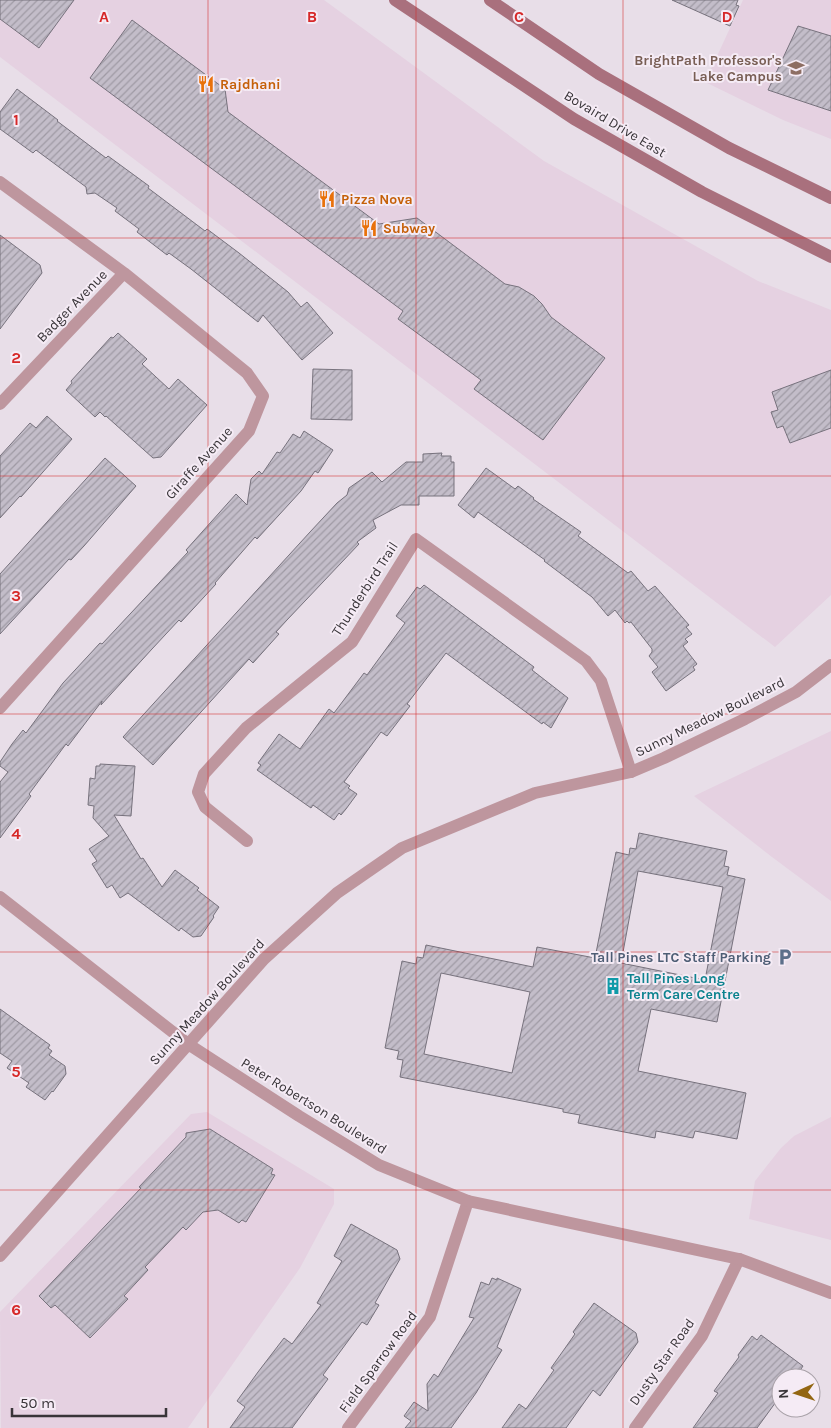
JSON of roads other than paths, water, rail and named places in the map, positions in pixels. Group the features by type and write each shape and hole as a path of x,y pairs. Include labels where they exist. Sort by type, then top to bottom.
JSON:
{"main road":[{"name":"Bovaird Drive East","path":"395,0 574,119 702,192 831,257"},
{"path":"490,0 599,74 729,148 831,198"}],"street":[{"name":"Giraffe Avenue","path":"0,182 124,273 247,373 263,396 249,431 0,708"},
{"name":"Badger Avenue","path":"0,404 124,273"},
{"name":"Thunderbird Trail","path":"247,841 205,806 198,792 204,774 246,728 352,642 416,539 586,661 601,681 631,772"},
{"name":"Sunny Meadow Boulevard","path":"0,1256 264,959 338,893 402,848 535,793 631,772 664,758 745,720 796,692 831,665"},
{"name":"Peter Robertson Boulevard","path":"0,897 188,1044 379,1165 468,1200 739,1259 831,1293"},
{"name":"Field Sparrow Road","path":"348,1428 430,1317 468,1200"},
{"name":"Dusty Star Road","path":"635,1428 702,1336 739,1259"}],"place":[{"name":"BrightPath Professor's Lake Campus","path":"796,68"},
{"name":"Rajdhani","path":"206,84"},
{"name":"Pizza Nova","path":"327,199"},
{"name":"Subway","path":"369,228"},
{"name":"Tall Pines LTC Staff Parking","path":"785,957"},
{"name":"Tall Pines Long Term Care Centre","path":"613,986"}]}
